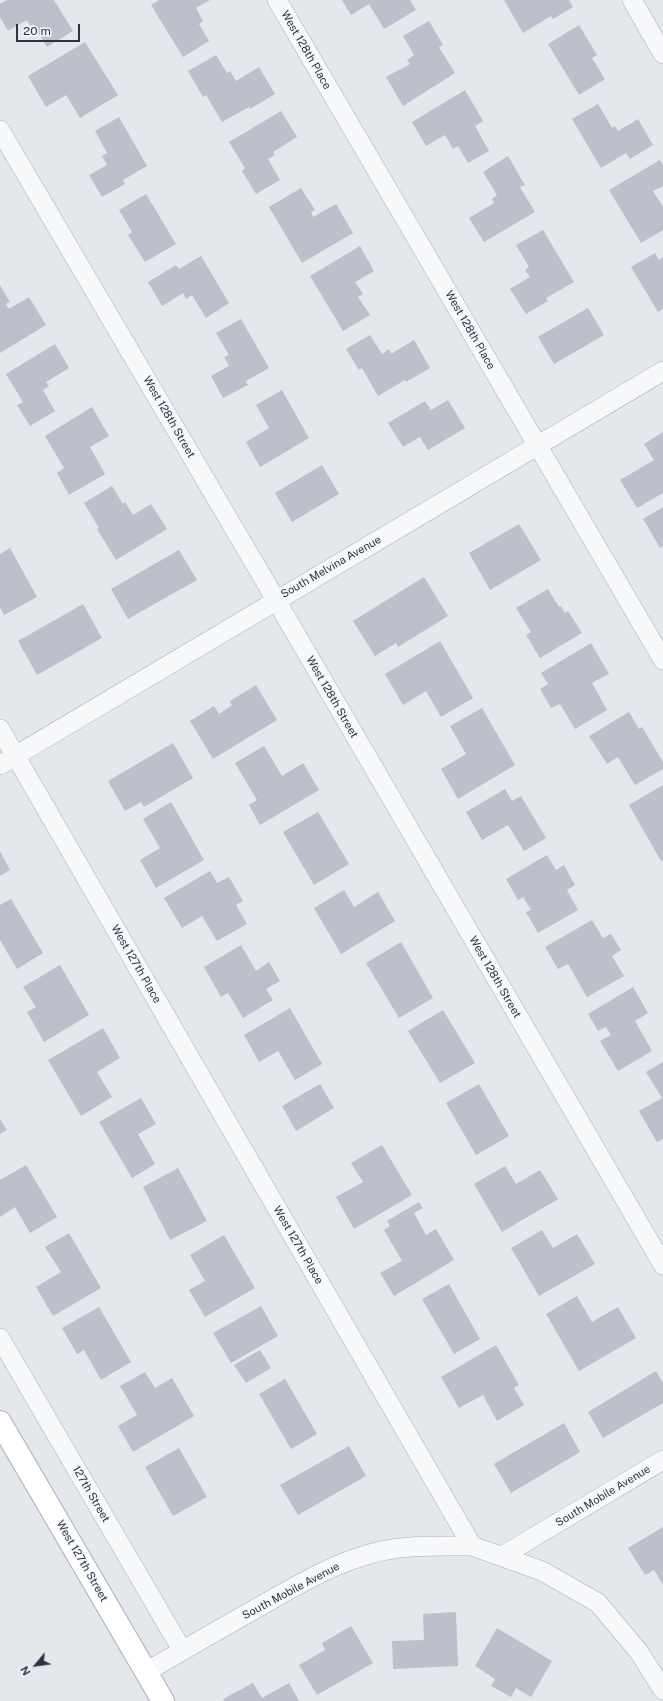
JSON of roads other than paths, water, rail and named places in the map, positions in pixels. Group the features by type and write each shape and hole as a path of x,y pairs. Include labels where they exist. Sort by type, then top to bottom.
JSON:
{"main road":[{"name":"West 127th Street","path":"0,1422 163,1701"}],"street":[{"name":"West 128th Place","path":"277,0 663,660"},
{"path":"632,0 663,54"},
{"name":"West 128th Street","path":"0,130 276,600 663,1265"},
{"name":"South Melvina Avenue","path":"0,765 663,371"},
{"name":"West 127th Place","path":"0,729 472,1546"},
{"name":"127th Street","path":"0,1338 182,1650"},
{"name":"South Mobile Avenue","path":"502,1556 663,1460"},
{"path":"472,1546 542,1570 598,1603 639,1652 663,1690"},
{"name":"South Mobile Avenue","path":"146,1672 299,1584 329,1569 364,1556 398,1548 472,1546"}]}
